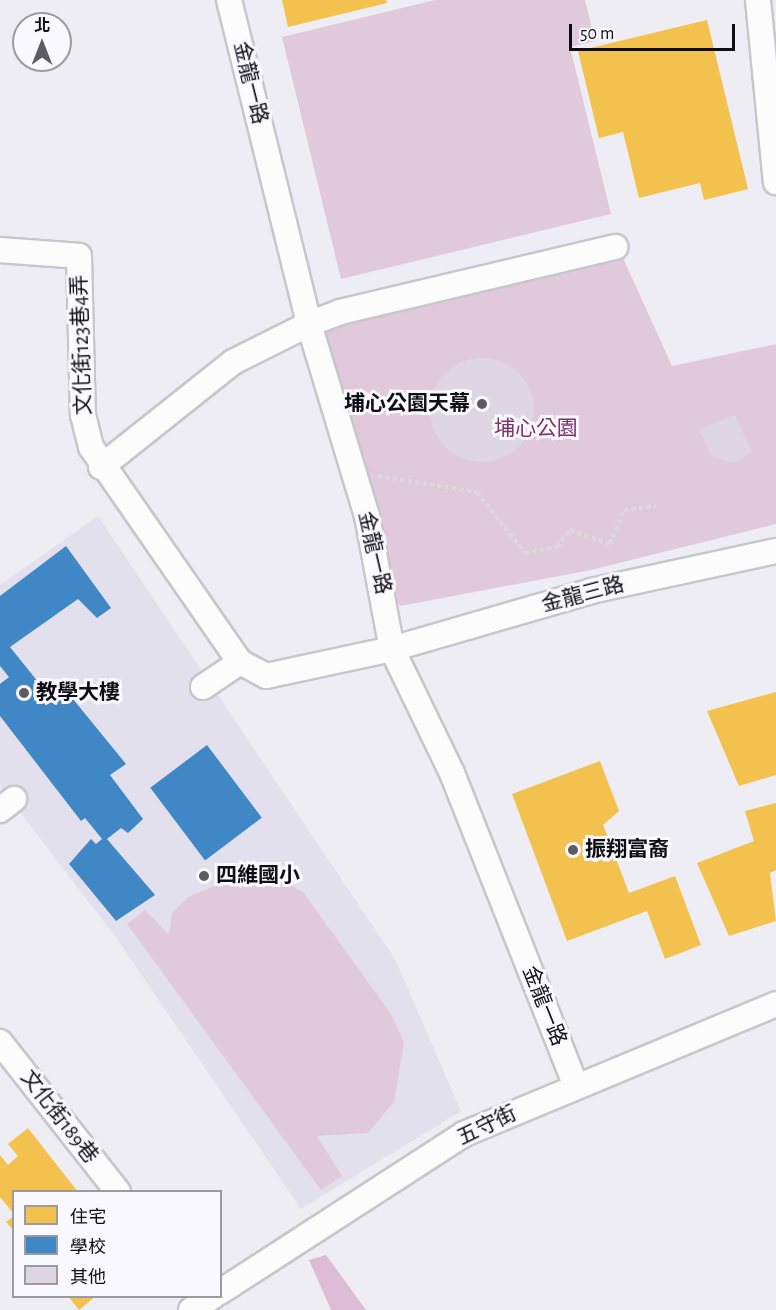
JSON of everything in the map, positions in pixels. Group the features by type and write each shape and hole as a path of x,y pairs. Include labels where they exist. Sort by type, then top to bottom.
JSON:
{"street":[{"name":"金龍一路","path":"229,0 309,324 380,572 392,649 452,772 576,1086"},
{"path":"758,0 776,182"},
{"path":"101,467 233,362 309,324 340,312 615,247"},
{"name":"文化街123巷4弄","path":"0,250 79,256 83,415 101,467 240,662"},
{"name":"金龍三路","path":"240,662 266,676 392,649 591,591 776,551"},
{"path":"203,687 240,662"},
{"name":"五守街","path":"222,1289 464,1134 776,1004"},
{"name":"文化街189巷","path":"0,1042 117,1190"}],"path":[{"path":"353,472 477,492 525,553 557,547 570,530 610,544 624,510 656,506"}],"shaded area":[{"name":"四維國小","path":"98,516 395,959 461,1111 301,1209 117,939 0,786 0,585"},
{"path":"326,1255 366,1310 331,1310 309,1260"}],"green space":[{"path":"435,0 585,0 595,41 570,47 611,214 341,279 282,37"},
{"name":"埔心公園","path":"623,258 672,366 776,344 776,524 591,570 400,606 380,572 320,323"},
{"path":"236,876 278,878 303,892 391,1014 404,1042 394,1102 368,1133 317,1136 342,1176 321,1190 127,924 145,910 169,935 172,913 187,898"}],"building: 住宅":[{"path":"282,0 386,0 387,3 288,27"},
{"path":"707,20 748,189 704,200 700,183 639,198 623,132 599,138 578,51"},
{"path":"776,692 776,775 739,786 707,711"},
{"name":"振翔富裔","path":"600,761 619,811 603,825 629,893 675,876 701,945 665,959 647,911 567,941 512,794"},
{"path":"776,803 776,870 770,873 776,921 729,936 697,863 754,841 745,811"},
{"path":"28,1128 76,1190 12,1190 12,1212 0,1197 0,1155 8,1165 18,1156 8,1144"},
{"path":"12,1218 12,1229 6,1222"},
{"path":"70,1298 94,1298 79,1310"}],"building: 學校":[{"name":"教學大樓","path":"66,546 111,608 97,618 78,599 10,647 51,698 64,688 126,764 110,775 143,819 128,833 121,828 107,839 155,895 116,921 69,864 91,839 96,844 102,839 85,818 81,821 0,716 0,684 9,677 0,666 0,596"},
{"path":"207,745 262,818 205,860 150,788"}],"building: 其他":[{"name":"埔心公園天幕","path":"482,358 502,362 519,373 530,390 534,410 530,430 519,447 502,458 482,462 462,458 445,447 434,430 430,410 434,390 445,373 462,362"},
{"path":"735,415 752,452 733,463 711,456 699,429"}],"place":[{"name":"埔心公園天幕","path":"482,404"},
{"name":"教學大樓","path":"24,693"},
{"name":"振翔富裔","path":"573,850"},
{"name":"四維國小","path":"204,876"}]}
